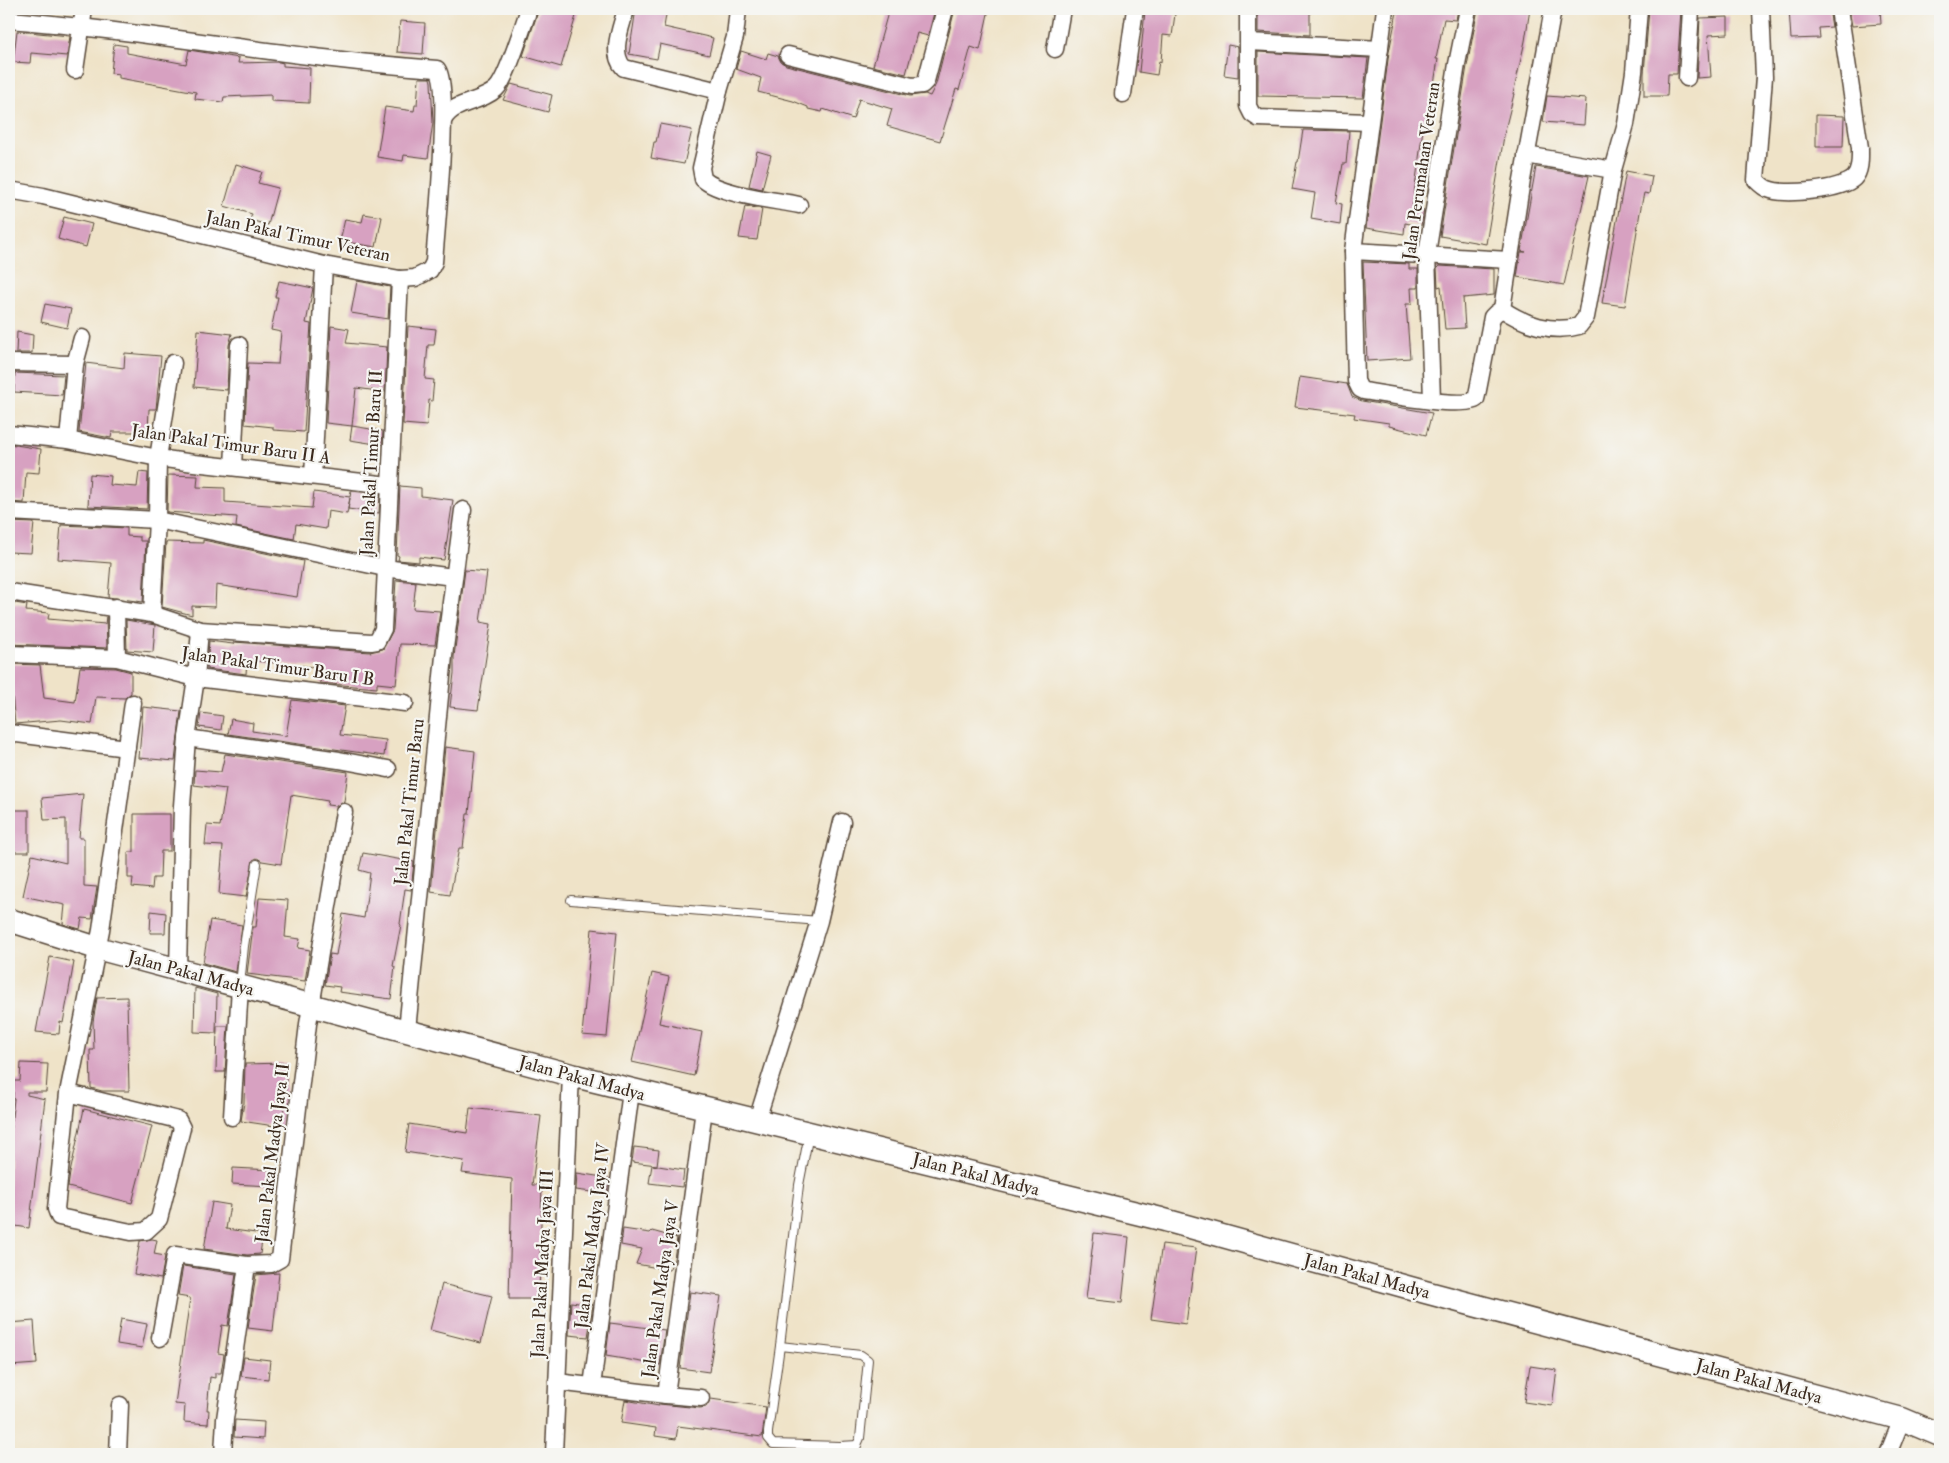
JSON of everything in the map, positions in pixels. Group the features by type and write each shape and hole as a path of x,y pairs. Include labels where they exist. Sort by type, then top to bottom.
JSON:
{"street":[{"path":"75,70 84,9"},
{"path":"444,120 448,112 453,108 475,101 497,88 506,71 528,9"},
{"path":"626,9 617,50 618,59 624,68 719,91"},
{"path":"738,9 735,37 719,91 702,168 703,179 707,183 733,192 799,205"},
{"path":"788,55 912,86 922,85 926,81 945,9"},
{"path":"1055,49 1062,9"},
{"path":"1123,94 1135,9"},
{"path":"1248,9 1248,106 1255,116 1369,122"},
{"path":"1385,9 1353,250 1356,372 1358,385 1364,391 1469,403 1476,399 1492,317 1502,309 1526,155 1553,9"},
{"name":"Jalan Perumahan Veteran","path":"1432,400 1427,254 1457,64 1468,9"},
{"path":"1502,309 1517,319 1543,327 1573,328 1583,323 1586,317 1613,170 1626,124 1634,72 1639,9"},
{"path":"1687,78 1691,9"},
{"path":"1761,9 1764,77 1756,180 1768,190 1803,193 1843,184 1854,178 1859,169 1860,148 1839,9"},
{"path":"9,20 81,26"},
{"name":"Jalan Pakal Timur Veteran","path":"9,190 42,196 324,265 400,279 415,278 423,274 430,270 434,262 444,120 441,76 437,70 305,57 81,26"},
{"path":"1249,42 1380,49"},
{"path":"1526,155 1613,170"},
{"path":"1353,250 1509,260"},
{"path":"313,476 324,265"},
{"name":"Jalan Pakal Timur Baru II","path":"200,630 377,641 382,629 400,279"},
{"path":"68,440 76,364 82,338"},
{"path":"233,467 239,345"},
{"path":"9,363 76,364"},
{"path":"152,614 158,520 158,458 172,363"},
{"name":"Jalan Pakal Timur Baru II A","path":"9,434 68,440 158,458 389,485"},
{"name":"Jalan Pakal Timur Baru","path":"407,1030 444,656 463,510"},
{"path":"9,512 158,520 385,568 453,577"},
{"path":"9,592 152,614 200,630 196,678 187,738 182,806 178,969"},
{"path":"116,607 117,658"},
{"name":"Jalan Pakal Timur Baru I B","path":"9,654 117,658 196,678 405,703"},
{"path":"68,1093 178,1120 181,1123 182,1128 159,1219 146,1231 131,1232 59,1217 57,1214 68,1093 97,948 133,703"},
{"path":"9,734 127,748"},
{"path":"187,738 388,769"},
{"path":"311,1007 344,812"},
{"path":"757,1120 819,921 842,822"},
{"name":"Jalan Pakal Madya","path":"9,920 97,948 311,1007 407,1030 631,1091 1161,1219 1435,1295 1902,1419 1940,1435"},
{"path":"232,1117 240,987"},
{"name":"Jalan Pakal Madya Jaya II","path":"222,1454 225,1419 247,1265 271,1264 280,1259 311,1007"},
{"name":"Jalan Pakal Madya Jaya III","path":"554,1454 571,1075"},
{"name":"Jalan Pakal Madya Jaya IV","path":"592,1386 631,1091"},
{"name":"Jalan Pakal Madya Jaya V","path":"557,1382 666,1395 704,1109"},
{"path":"160,1338 174,1255 247,1265"},
{"path":"666,1395 701,1398"},
{"path":"118,1454 120,1405"},
{"path":"1888,1454 1902,1419"}],"lane":[{"path":"240,987 244,946 257,864"},
{"path":"572,900 819,921"},
{"path":"809,1133 799,1185 768,1438 773,1444 857,1445"},
{"path":"780,1346 860,1355 868,1360 860,1438 855,1454"}],"building":[{"path":"539,9 578,9 561,67 523,56"},
{"path":"636,9 667,9 664,27 713,38 709,55 660,44 657,59 629,54"},
{"path":"889,9 935,9 928,36 917,33 906,74 873,66"},
{"path":"955,9 989,9 980,50 971,47 959,90 956,89 940,141 887,126 892,109 859,99 853,119 823,109 822,112 808,109 808,107 793,101 758,92 761,78 736,69 741,51 766,59 768,53 778,56 781,62 786,65 910,96 925,94 930,96 936,84"},
{"path":"1258,9 1310,9 1310,35 1258,32"},
{"path":"1403,9 1458,9 1456,20 1444,19 1436,59 1438,59 1433,90 1431,90 1425,130 1423,129 1412,209 1424,210 1421,226 1405,223 1404,234 1366,228 1389,52 1397,12 1403,13"},
{"path":"1478,9 1530,9 1525,41 1505,130 1486,244 1440,236"},
{"path":"1649,9 1681,9 1677,74 1668,74 1667,96 1644,96"},
{"path":"1789,9 1829,9 1832,27 1819,28 1820,38 1791,39"},
{"path":"1849,9 1880,9 1881,24 1852,26"},
{"path":"1145,11 1175,14 1172,36 1163,35 1161,62 1159,61 1157,75 1139,72"},
{"path":"1728,17 1728,34 1708,35 1711,77 1697,78 1700,18"},
{"path":"400,21 425,23 423,54 397,52"},
{"path":"17,31 70,36 67,56 31,53 30,63 13,62"},
{"path":"114,44 127,46 127,53 186,64 189,50 239,58 238,63 279,62 283,63 283,66 310,68 309,103 271,101 271,95 224,97 223,102 195,99 196,92 119,78 119,74 111,73"},
{"path":"1228,45 1238,47 1238,77 1224,75"},
{"path":"1258,52 1368,58 1363,98 1258,96"},
{"path":"419,78 430,78 431,82 433,122 428,158 404,155 403,161 377,157 385,107 414,111 415,105 417,105"},
{"path":"511,84 552,95 548,112 503,100"},
{"path":"1547,96 1586,99 1584,125 1543,122"},
{"path":"1816,115 1844,116 1843,147 1816,147"},
{"path":"660,124 692,130 684,164 651,158"},
{"path":"1303,130 1349,131 1346,164 1343,164 1336,203 1342,204 1340,224 1311,219 1315,193 1292,189"},
{"path":"757,151 771,155 762,189 749,186"},
{"path":"236,164 262,172 258,183 278,188 268,225 250,220 252,214 224,206"},
{"path":"1536,167 1589,176 1564,285 1517,277 1521,252 1526,252 1521,251"},
{"path":"1626,171 1652,176 1649,194 1644,193 1640,212 1625,306 1602,303"},
{"path":"745,206 762,209 757,240 739,238"},
{"path":"364,214 382,217 376,247 340,241 345,219 362,222"},
{"path":"64,217 92,224 86,247 58,239"},
{"path":"1363,262 1409,264 1409,269 1418,269 1418,288 1411,288 1412,304 1406,304 1410,358 1367,361"},
{"path":"1439,266 1494,269 1494,295 1463,298 1465,328 1445,329 1441,286 1438,287 1437,268"},
{"path":"279,281 313,288 306,323 311,324 304,432 273,430 273,427 245,424 248,363 278,364 281,332 271,330 278,297 275,297"},
{"path":"357,281 390,287 388,319 351,313"},
{"path":"45,304 71,309 67,328 41,322"},
{"path":"331,326 349,329 346,343 387,347 385,392 356,388 352,426 326,423"},
{"path":"408,326 436,329 434,345 428,345 425,379 434,380 432,401 429,400 427,426 403,424"},
{"path":"198,330 232,334 229,345 227,390 194,387"},
{"path":"17,332 33,335 32,353 16,353"},
{"path":"125,353 161,356 156,409 149,409 148,432 112,432 111,438 79,432 86,363 124,368"},
{"path":"15,373 64,375 62,395 14,392"},
{"path":"1300,377 1347,384 1352,397 1362,401 1432,413 1426,435 1389,426 1389,423 1354,418 1355,414 1295,407"},
{"path":"352,426 383,431 382,445 350,440"},
{"path":"9,444 41,449 39,473 26,472 24,503 9,502"},
{"path":"139,472 148,473 147,509 88,506 90,474 111,476 110,485 137,487"},
{"path":"168,475 198,476 197,487 225,488 225,502 312,508 314,492 350,497 351,491 380,494 379,513 348,509 350,498 347,514 328,511 326,529 296,524 294,539 236,527 237,517 167,512"},
{"path":"400,486 421,488 421,496 453,500 444,560 419,557 419,562 398,560"},
{"path":"9,522 34,523 31,553 9,552"},
{"path":"61,525 127,528 127,536 140,537 140,541 146,541 143,602 108,597 111,563 58,559"},
{"path":"203,540 303,561 297,597 216,585 215,607 192,606 192,615 162,607 166,542 203,543"},
{"path":"465,570 487,572 480,622 491,624 478,710 450,707"},
{"path":"396,580 416,582 413,609 440,611 435,645 400,644 396,685 377,683 377,688 320,683 322,668 247,660 246,674 207,669 209,641 370,652 383,649 393,630"},
{"path":"9,602 27,605 26,611 49,613 48,619 105,624 106,617 107,648 9,644"},
{"path":"126,620 155,625 153,652 127,650"},
{"path":"9,664 40,665 44,698 75,702 80,667 116,668 131,672 131,693 125,698 96,697 92,724 61,720 15,724"},
{"path":"292,700 345,706 340,735 386,740 384,756 228,734 231,719 253,723 252,731 286,736"},
{"path":"143,707 181,711 175,761 139,758"},
{"path":"201,713 223,716 221,730 199,727"},
{"path":"445,747 475,751 469,814 467,814 463,848 459,848 450,895 431,892"},
{"path":"225,754 348,772 344,802 336,806 327,805 328,801 291,795 281,864 262,861 257,858 253,860 246,897 219,894 223,846 205,845 207,825 220,826 226,789 194,785 195,770 221,772"},
{"path":"83,794 79,838 84,838 84,886 97,887 92,919 82,918 80,929 63,924 65,905 23,896 32,855 66,863 66,819 44,820 42,798"},
{"path":"9,810 29,810 29,852 9,852"},
{"path":"134,814 170,814 170,851 161,851 160,878 153,878 152,889 132,887 133,878 128,878 128,852 134,852"},
{"path":"363,853 414,862 411,890 405,889 401,925 393,966 395,967 391,999 339,992 340,987 325,985 330,954 336,955 343,914 364,918 370,873 359,870"},
{"path":"259,898 288,900 285,937 300,939 298,948 310,950 305,981 247,974 253,927 256,927"},
{"path":"151,911 166,913 165,933 150,933"},
{"path":"210,920 242,925 236,972 203,963"},
{"path":"592,929 617,932 607,1037 582,1035"},
{"path":"50,957 74,962 63,1023 60,1022 59,1034 36,1032"},
{"path":"652,973 669,977 659,1023 702,1032 694,1076 632,1062"},
{"path":"195,988 217,994 216,1033 194,1032"},
{"path":"127,997 129,1091 102,1091 91,1088 90,1050 94,1050 93,1022 97,998"},
{"path":"217,1026 228,1026 225,1072 216,1072"},
{"path":"21,1063 48,1064 46,1092 27,1092 27,1095 45,1099 29,1228 9,1225 9,1144 14,1081 20,1081"},
{"path":"286,1063 286,1091 281,1127 241,1121 244,1103 245,1064"},
{"path":"470,1108 541,1116 532,1185 542,1185 539,1299 509,1299 512,1179 462,1173 464,1161 405,1152 409,1124 467,1133"},
{"path":"84,1109 152,1126 132,1203 68,1187"},
{"path":"634,1147 659,1150 657,1165 632,1162"},
{"path":"652,1165 684,1170 682,1187 649,1183"},
{"path":"233,1168 272,1170 271,1186 232,1184"},
{"path":"577,1173 609,1178 607,1194 576,1190"},
{"path":"212,1202 230,1205 226,1229 263,1234 260,1254 247,1255 204,1249"},
{"path":"623,1229 650,1233 652,1231 677,1238 674,1259 669,1270 636,1264 642,1249 621,1245"},
{"path":"1094,1233 1129,1237 1122,1303 1086,1299"},
{"path":"157,1240 154,1254 165,1256 161,1279 134,1274 140,1241"},
{"path":"1162,1244 1196,1248 1186,1324 1151,1319"},
{"path":"183,1266 236,1274 228,1326 222,1325 218,1353 224,1354 221,1373 215,1373 215,1378 210,1377 207,1410 209,1410 208,1424 184,1422 185,1405 175,1404 190,1298 178,1296"},
{"path":"279,1273 273,1331 248,1328 256,1275"},
{"path":"442,1284 492,1296 481,1343 430,1330"},
{"path":"690,1292 721,1296 709,1372 680,1368"},
{"path":"571,1302 593,1305 588,1337 569,1335"},
{"path":"121,1319 147,1324 142,1348 117,1344"},
{"path":"34,1321 37,1364 9,1366 9,1323"},
{"path":"610,1323 665,1330 660,1365 606,1356"},
{"path":"244,1357 270,1360 268,1379 241,1376"},
{"path":"1530,1366 1557,1370 1552,1406 1524,1402"},
{"path":"711,1399 766,1407 762,1437 678,1426 676,1439 655,1436 656,1428 621,1423 625,1400 659,1406 659,1404 700,1408 706,1407"},
{"path":"235,1420 264,1422 263,1439 234,1437"}]}
